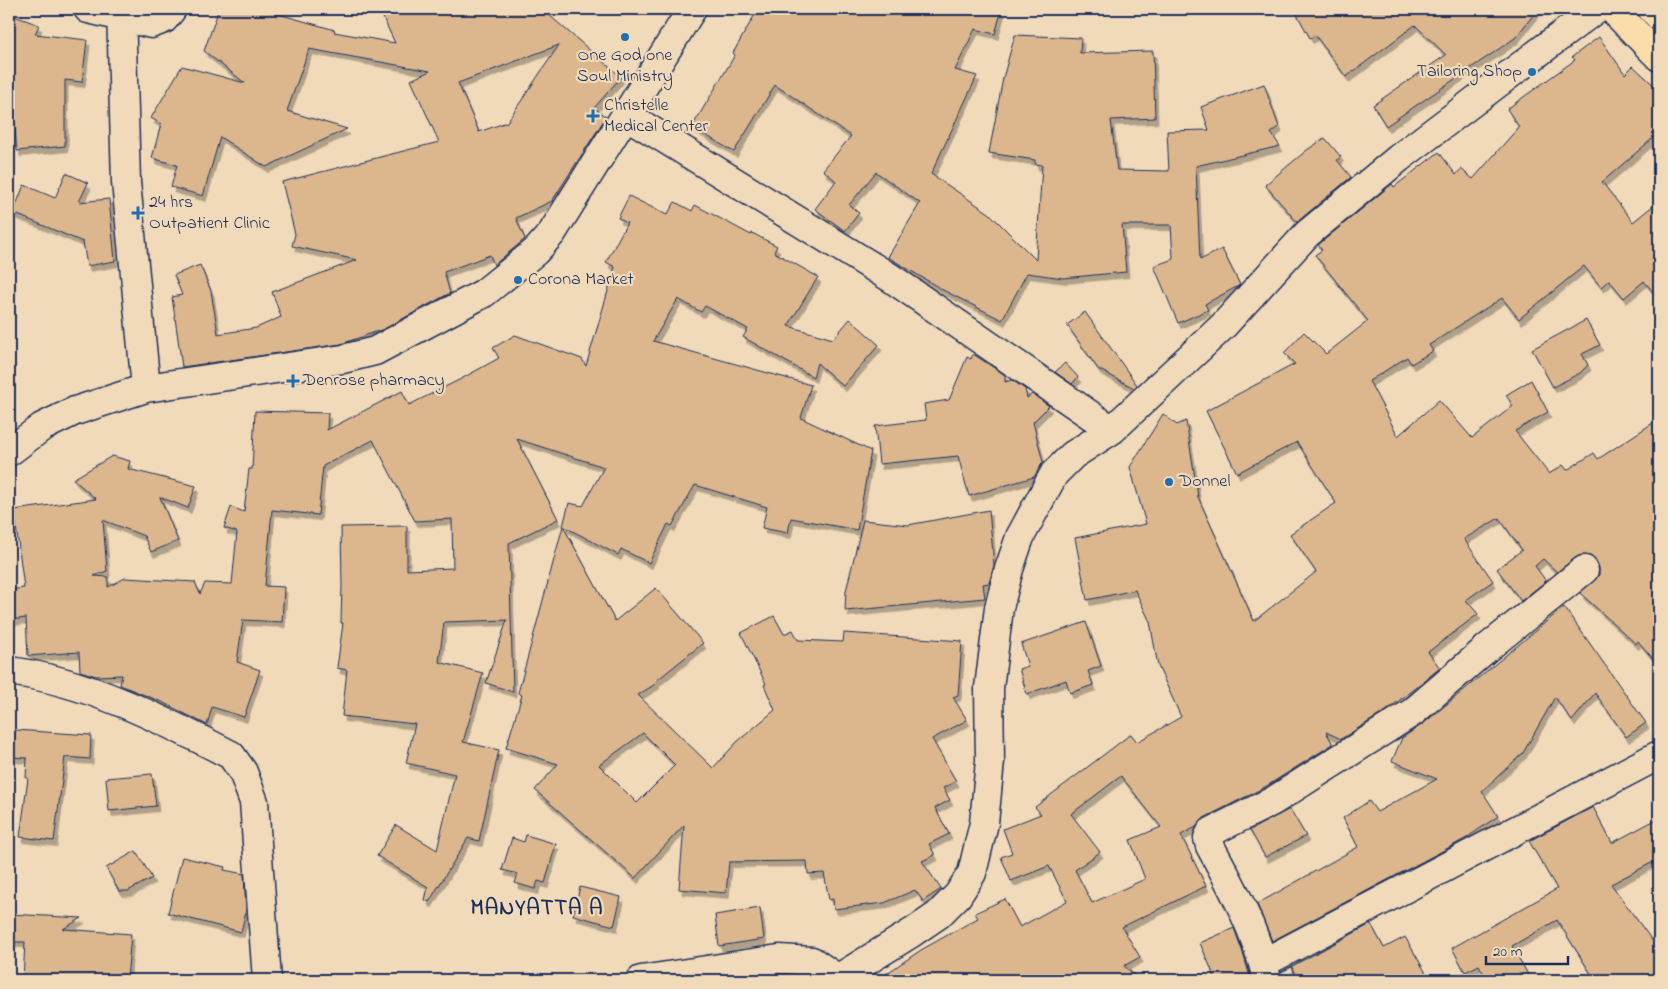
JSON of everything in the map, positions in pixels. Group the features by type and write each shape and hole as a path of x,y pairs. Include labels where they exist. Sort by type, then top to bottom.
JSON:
{"main road":[{"path":"1612,9 1659,57"},
{"path":"1652,9 1659,16"}],"street":[{"path":"88,9 121,13 151,24 164,19 172,9"},
{"path":"9,452 42,427 58,419 146,388 343,359 375,351 484,293 536,251 546,239 692,9"},
{"path":"641,980 779,959 812,961 839,979 913,932 938,914 958,895 972,873 984,823 989,770 989,688 993,644 1009,568 1020,537 1054,474 1073,455 1112,430 1223,326 1307,234 1399,158 1596,9"},
{"path":"121,13 126,182 146,388"},
{"path":"626,115 891,278 1112,430"},
{"path":"1584,570 1412,712 1273,801 1210,832 1208,838 1210,846 1235,892 1265,971 1659,755"},
{"path":"9,671 33,674 73,685 163,720 231,754 238,763 254,802 267,980"}],"building":[{"path":"219,9 261,9 335,30 334,32 395,43 379,9 542,9 621,77 594,108 606,117 552,201 516,218 525,239 494,265 490,255 444,272 450,293 384,329 341,344 182,367 172,297 182,295 174,275 200,265 211,291 218,334 256,328 281,317 272,292 357,260 292,246 295,234 282,182 439,142 411,80 430,71 309,49 287,111 347,129 266,167 220,137 203,196 171,187 177,165 152,158 161,124 151,118 182,66 245,83 204,51","holes":["559,45 507,122 479,132 458,83"]},
{"path":"758,9 1002,9 995,34 975,29 955,70 977,76 931,174 989,213 1036,260 1042,165 1035,164 1035,160 989,153 1003,78 1015,35 1081,38 1080,53 1153,51 1155,118 1111,120 1117,170 1169,171 1167,131 1209,130 1201,107 1264,84 1279,127 1271,133 1280,146 1196,166 1200,260 1222,249 1240,285 1205,304 1208,310 1178,323 1154,266 1173,259 1171,225 1122,225 1126,272 1063,278 1027,273 1002,320 943,290 888,257 920,203 876,172 849,205 859,213 845,231 815,209 836,181 823,170 851,136 775,85 734,152 692,127 735,55 733,53"},
{"path":"1294,9 1538,9 1515,38 1386,126 1373,105 1446,55 1415,25 1346,77 1315,35 1310,38"},
{"path":"9,14 39,25 35,34 87,40 82,82 65,80 65,146 17,151 14,120 9,120"},
{"path":"1599,37 1625,74 1633,66 1659,90 1659,133 1602,182 1633,222 1659,201 1659,299 1644,281 1624,298 1609,280 1601,287 1584,266 1519,319 1502,298 1429,345 1433,351 1411,364 1407,357 1369,381 1398,436 1439,400 1472,438 1513,406 1506,395 1531,380 1548,412 1515,431 1549,474 1563,465 1567,470 1594,453 1598,459 1659,419 1659,666 1638,641 1636,644 1580,593 1599,575 1596,561 1590,556 1582,555 1575,558 1557,572 1543,559 1535,566 1546,581 1521,601 1497,569 1522,550 1499,518 1464,539 1493,581 1466,600 1478,614 1428,652 1440,668 1386,711 1341,739 1326,732 1333,744 1265,787 1204,818 1196,827 1181,835 1206,886 1122,927 1140,957 1124,966 1140,980 877,980 921,950 978,918 975,913 1005,899 1020,927 1067,901 1049,866 1011,881 1001,857 1012,853 1003,829 1041,814 1035,807 1131,734 1137,742 1181,717 1158,666 1150,622 1135,590 1087,600 1075,538 1146,524 1130,467 1163,414 1177,425 1186,421 1198,497 1254,621 1316,572 1290,534 1336,503 1297,442 1237,473 1206,411 1295,364 1284,353 1304,332 1326,354 1368,321 1315,255 1322,250 1318,245 1392,184 1394,187 1439,152 1456,175 1461,169 1473,179 1519,127 1507,109 1575,60 1572,57","holes":["1121,776 1161,827 1130,840 1145,879 1092,903 1075,870 1100,852 1071,814"]},
{"path":"1325,138 1341,157 1337,160 1351,177 1297,222 1265,185 1307,150"},
{"path":"66,173 88,183 79,202 109,199 115,261 87,266 83,242 13,213 24,185 55,198"},
{"path":"629,196 667,215 675,202 692,211 695,205 751,235 752,233 777,246 774,252 818,277 788,326 833,339 850,319 879,345 843,386 817,363 813,377 743,337 748,329 705,306 701,312 678,299 653,341 811,385 801,418 871,451 857,530 791,518 788,533 762,528 767,507 695,485 672,526 668,524 649,563 621,549 618,555 563,526 569,503 583,506 604,467 517,439 558,519 509,543 513,692 486,683 507,620 444,622 439,662 483,673 463,742 499,750 479,841 468,838 429,902 425,900 428,887 377,856 396,825 437,850 455,774 406,763 415,724 342,716 347,670 337,668 343,623 341,623 341,527 407,526 407,570 453,568 452,519 415,521 373,440 323,466 318,515 272,510 265,586 284,587 282,622 243,620 237,662 260,670 244,717 212,707 207,725 162,702 120,685 122,675 96,676 80,671 79,652 28,656 26,618 9,620 9,590 24,588 14,510 96,499 73,479 112,456 130,461 128,469 196,486 188,508 160,497 178,541 151,552 144,536 103,520 107,571 94,576 108,577 108,587 125,578 195,582 200,594 205,583 232,584 237,532 224,528 231,507 244,512 249,469 252,469 255,411 328,413 327,430 402,391 409,405 461,379 499,358 493,348 515,335 582,359 586,366 615,267 606,262 627,223 618,218"},
{"path":"1085,312 1137,385 1134,388 1098,369 1067,325"},
{"path":"1586,320 1600,345 1582,354 1588,365 1580,373 1553,387 1532,349"},
{"path":"973,354 1005,375 1005,382 1012,380 1025,389 1027,398 1032,394 1049,406 1033,422 1043,462 1034,477 969,496 958,456 879,464 875,426 926,420 924,404 949,400 967,357 971,359"},
{"path":"1065,363 1078,377 1072,384 1055,372"},
{"path":"989,510 994,565 989,583 983,584 985,598 845,611 846,591 863,520 908,525"},
{"path":"563,526 615,621 656,588 703,643 656,681 657,683 638,695 713,768 737,742 775,710 764,685 766,684 741,633 774,616 784,634 793,630 798,640 843,642 844,633 962,641 958,695 953,697 967,720 932,739 956,781 943,788 950,800 935,808 949,834 929,844 935,855 922,861 941,889 923,901 915,890 884,903 834,909 833,899 829,900 824,873 808,874 807,861 729,862 726,893 679,889 684,825 635,878 535,790 558,764 506,748 522,695 518,693","holes":["643,733 675,765 637,803 599,765"]},
{"path":"1564,607 1646,723 1626,737 1595,693 1572,721 1555,697 1523,753 1482,791 1498,816 1465,839 1272,941 1257,904 1358,847 1343,818 1369,801 1377,812 1437,779 1392,761 1402,738 1423,724"},
{"path":"1086,622 1101,666 1088,671 1093,685 1070,693 1066,680 1027,694 1019,669 1028,666 1021,644"},
{"path":"15,730 91,735 90,759 65,757 54,841 20,837 28,778 26,778 27,758 13,757"},
{"path":"152,774 156,806 109,811 106,778"},
{"path":"1593,807 1612,843 1659,818 1659,859 1611,884 1659,950 1659,980 1595,980 1557,920 1512,946 1531,980 1487,980 1479,965 1465,972 1452,948 1557,889 1529,841"},
{"path":"1290,809 1306,836 1265,857 1250,830"},
{"path":"526,835 556,844 545,883 538,881 535,889 515,883 518,874 502,870 512,838 524,842"},
{"path":"136,851 152,878 128,891 119,891 106,868"},
{"path":"182,857 225,867 224,870 244,874 246,911 241,932 168,913"},
{"path":"580,887 621,897 614,926 573,915"},
{"path":"760,908 764,939 719,946 715,915"},
{"path":"9,914 82,918 63,929 131,934 127,980 23,980 25,942 9,942"},
{"path":"1371,924 1384,948 1405,937 1430,980 1297,980 1292,967 1281,972"},
{"path":"1234,928 1251,980 1216,980 1200,943"}],"place":[{"name":"One God one Soul Ministry","path":"625,37"},
{"name":"Tailoring Shop","path":"1532,72"},
{"name":"Christelle Medical Center","path":"593,116"},
{"name":"24 hrs Outpatient Clinic","path":"138,213"},
{"name":"Corona Market","path":"518,280"},
{"name":"Denrose pharmacy","path":"293,381"},
{"name":"Donnel","path":"1169,482"}],"district":[{"name":"MANYATTA A","path":"537,909"}]}
